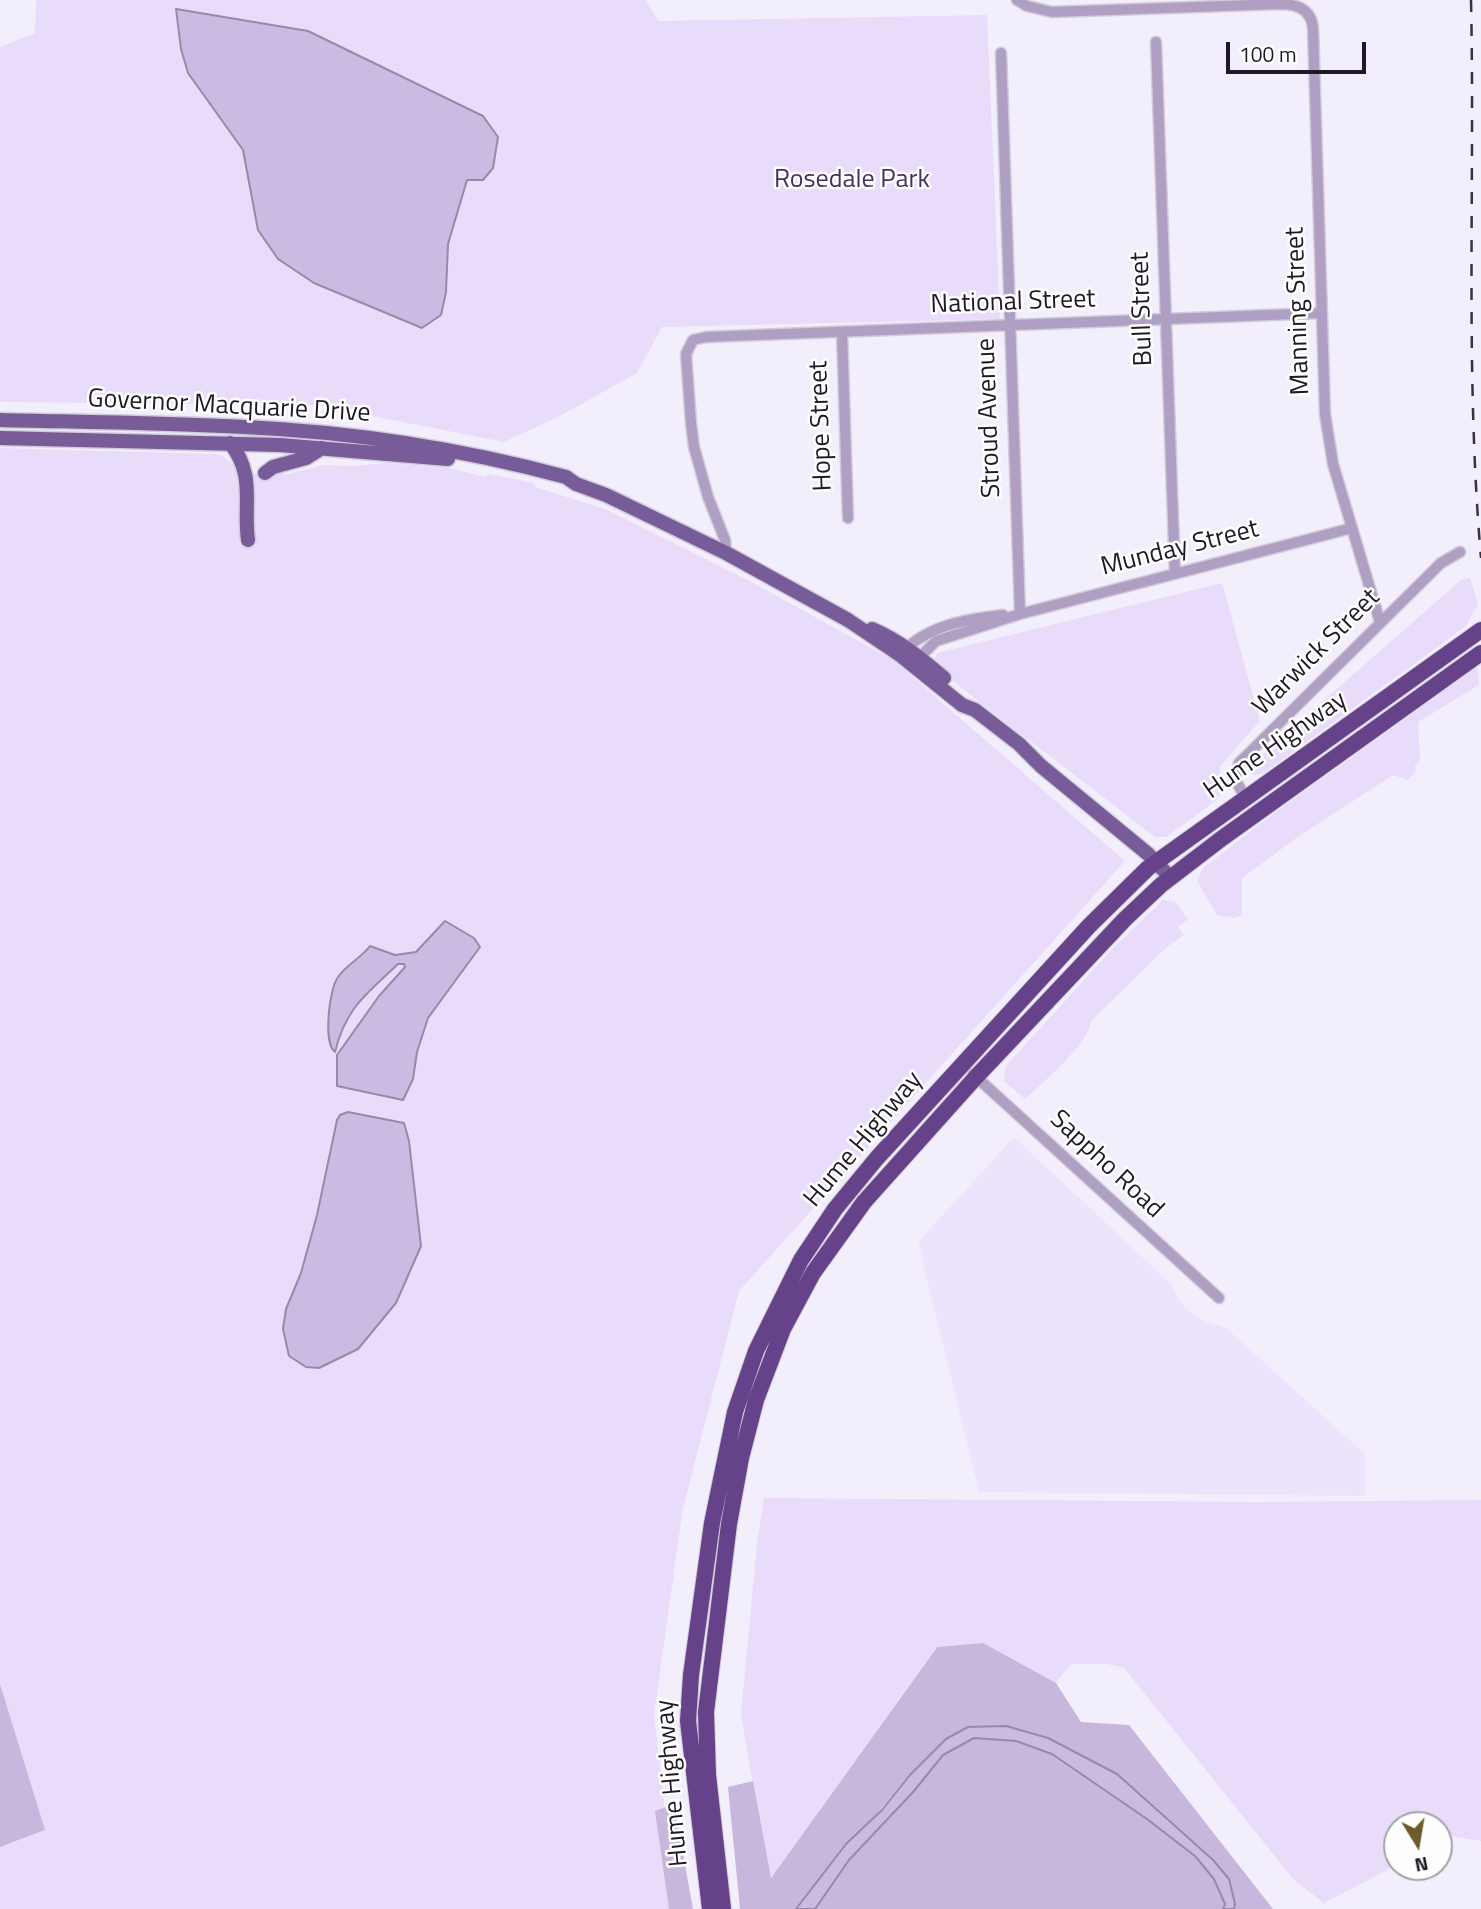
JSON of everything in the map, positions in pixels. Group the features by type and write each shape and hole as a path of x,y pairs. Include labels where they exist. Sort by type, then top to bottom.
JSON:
{"highway":[{"name":"Hume Highway","path":"710,1909 688,1721 691,1675 712,1523 739,1399 756,1351 801,1259 860,1177 1089,926 1155,862 1481,630"},
{"name":"Hume Highway","path":"723,1909 708,1775 706,1712 729,1524 741,1458 756,1400 770,1359 813,1273 856,1212 976,1077 1125,919 1170,877 1481,653"},
{"path":"712,1523 729,1524"}],"main road":[{"name":"Governor Macquarie Drive","path":"0,421 247,427 326,434 455,451 554,473 576,484"},
{"name":"Governor Macquarie Drive","path":"0,438 230,443 322,448 475,463 576,484 606,495 726,553 903,651 962,705 975,710 1019,744 1170,877"},
{"path":"230,443 235,449 247,481 248,540"},
{"path":"265,473 273,467 306,458 322,448"}],"street":[{"name":"Manning Street","path":"1017,0 1027,6 1052,12 1289,4 1310,15 1313,28 1323,389 1329,441 1380,622"},
{"name":"Bull Street","path":"1156,42 1175,574"},
{"name":"Stroud Avenue","path":"1001,52 1020,614"},
{"name":"National Street","path":"726,553 725,540 708,497 694,447 686,382 686,354 693,340 706,337 1321,313"},
{"name":"Hope Street","path":"842,332 848,519"},
{"name":"Munday Street","path":"916,661 936,642 950,635 1020,614 1352,528"},
{"name":"Warwick Street","path":"1246,799 1235,779 1239,763 1441,563 1460,552"},
{"name":"Munday Street","path":"903,651 924,633 980,618 1020,614"},
{"name":"Sappho Road","path":"962,1064 1219,1298"}],"shaded area":[{"path":"176,9 308,31 483,116 498,137 493,168 483,180 467,180 448,244 446,292 441,315 422,328 314,283 278,259 258,230 243,150 188,73 181,49"},
{"path":"445,921 474,938 480,947 428,1018 417,1052 413,1079 403,1100 337,1086 337,1055 379,996 405,967 404,964 398,964 359,1002 345,1023 335,1052 331,1047 328,1027 332,993 338,977 370,946 395,955 416,952"},
{"path":"348,1112 404,1123 409,1141 421,1246 396,1303 358,1349 319,1368 306,1367 289,1356 283,1329 286,1309 301,1273 317,1215 337,1120 340,1115"},
{"path":"1014,1137 1172,1285 1178,1299 1187,1309 1204,1321 1226,1328 1365,1454 1365,1496 979,1492 918,1242"},
{"path":"983,1643 1056,1683 1081,1722 1129,1725 1273,1909 1234,1909 1229,1879 1213,1860 1117,1774 1007,1726 946,1739 910,1775 796,1909 740,1909 728,1787 753,1781 771,1878 937,1647"},
{"path":"0,1684 45,1830 0,1847"},
{"path":"1006,1726 1048,1738 1117,1774 1213,1860 1229,1879 1234,1909 1223,1909 1225,1904 1214,1879 1195,1856 1147,1819 1052,1754 1016,1741 974,1738 943,1755 914,1791 849,1860 815,1909 796,1909 846,1844 882,1810 910,1775 946,1739 968,1727"},
{"path":"974,1738 1016,1741 1052,1754 1147,1819 1195,1856 1214,1879 1225,1904 1223,1909 815,1909 849,1860 914,1791 943,1755"},
{"path":"674,1804 693,1909 669,1909 655,1811"}],"green space":[{"name":"Rosedale Park","path":"36,0 646,0 658,21 987,15 1000,319 662,327 637,373 558,417 504,442 316,405 0,402 0,47 35,33","holes":["246,22 308,31 368,62 433,90 467,180 448,244 446,292 258,230 243,150"]},
{"path":"0,448 215,454 235,463 240,472 275,476 281,471 284,475 324,465 386,463 449,468 486,477 488,474 534,483 535,487 605,509 750,581 894,661 1125,861 739,1291 683,1508 654,1714 676,1909 0,1909 0,1847 41,1832 0,1692"},
{"path":"1470,578 1478,604 1466,626 1264,773 1253,775 1249,766 1461,580"},
{"path":"1222,583 1260,721 1220,766 1221,792 1217,800 1166,837 1155,837 933,666 937,653"},
{"path":"1477,667 1479,685 1418,722 1420,760 1415,766 1416,771 1408,780 1393,775 1299,836 1242,878 1242,915 1235,918 1217,915 1197,881 1203,868"},
{"path":"1163,900 1175,902 1188,919 1178,927 1184,935 1168,946 1091,1021 1089,1030 1074,1051 1025,1099 1004,1081 1006,1066 1114,947"},
{"path":"764,1498 1257,1502 1481,1500 1481,1841 1453,1836 1453,1811 1383,1811 1383,1872 1324,1903 1294,1880 1124,1668 1107,1664 1071,1664 1056,1683 982,1643 936,1647 770,1879 741,1715 757,1543"}],"railway":[{"path":"1471,0 1473,419 1481,558"}]}
